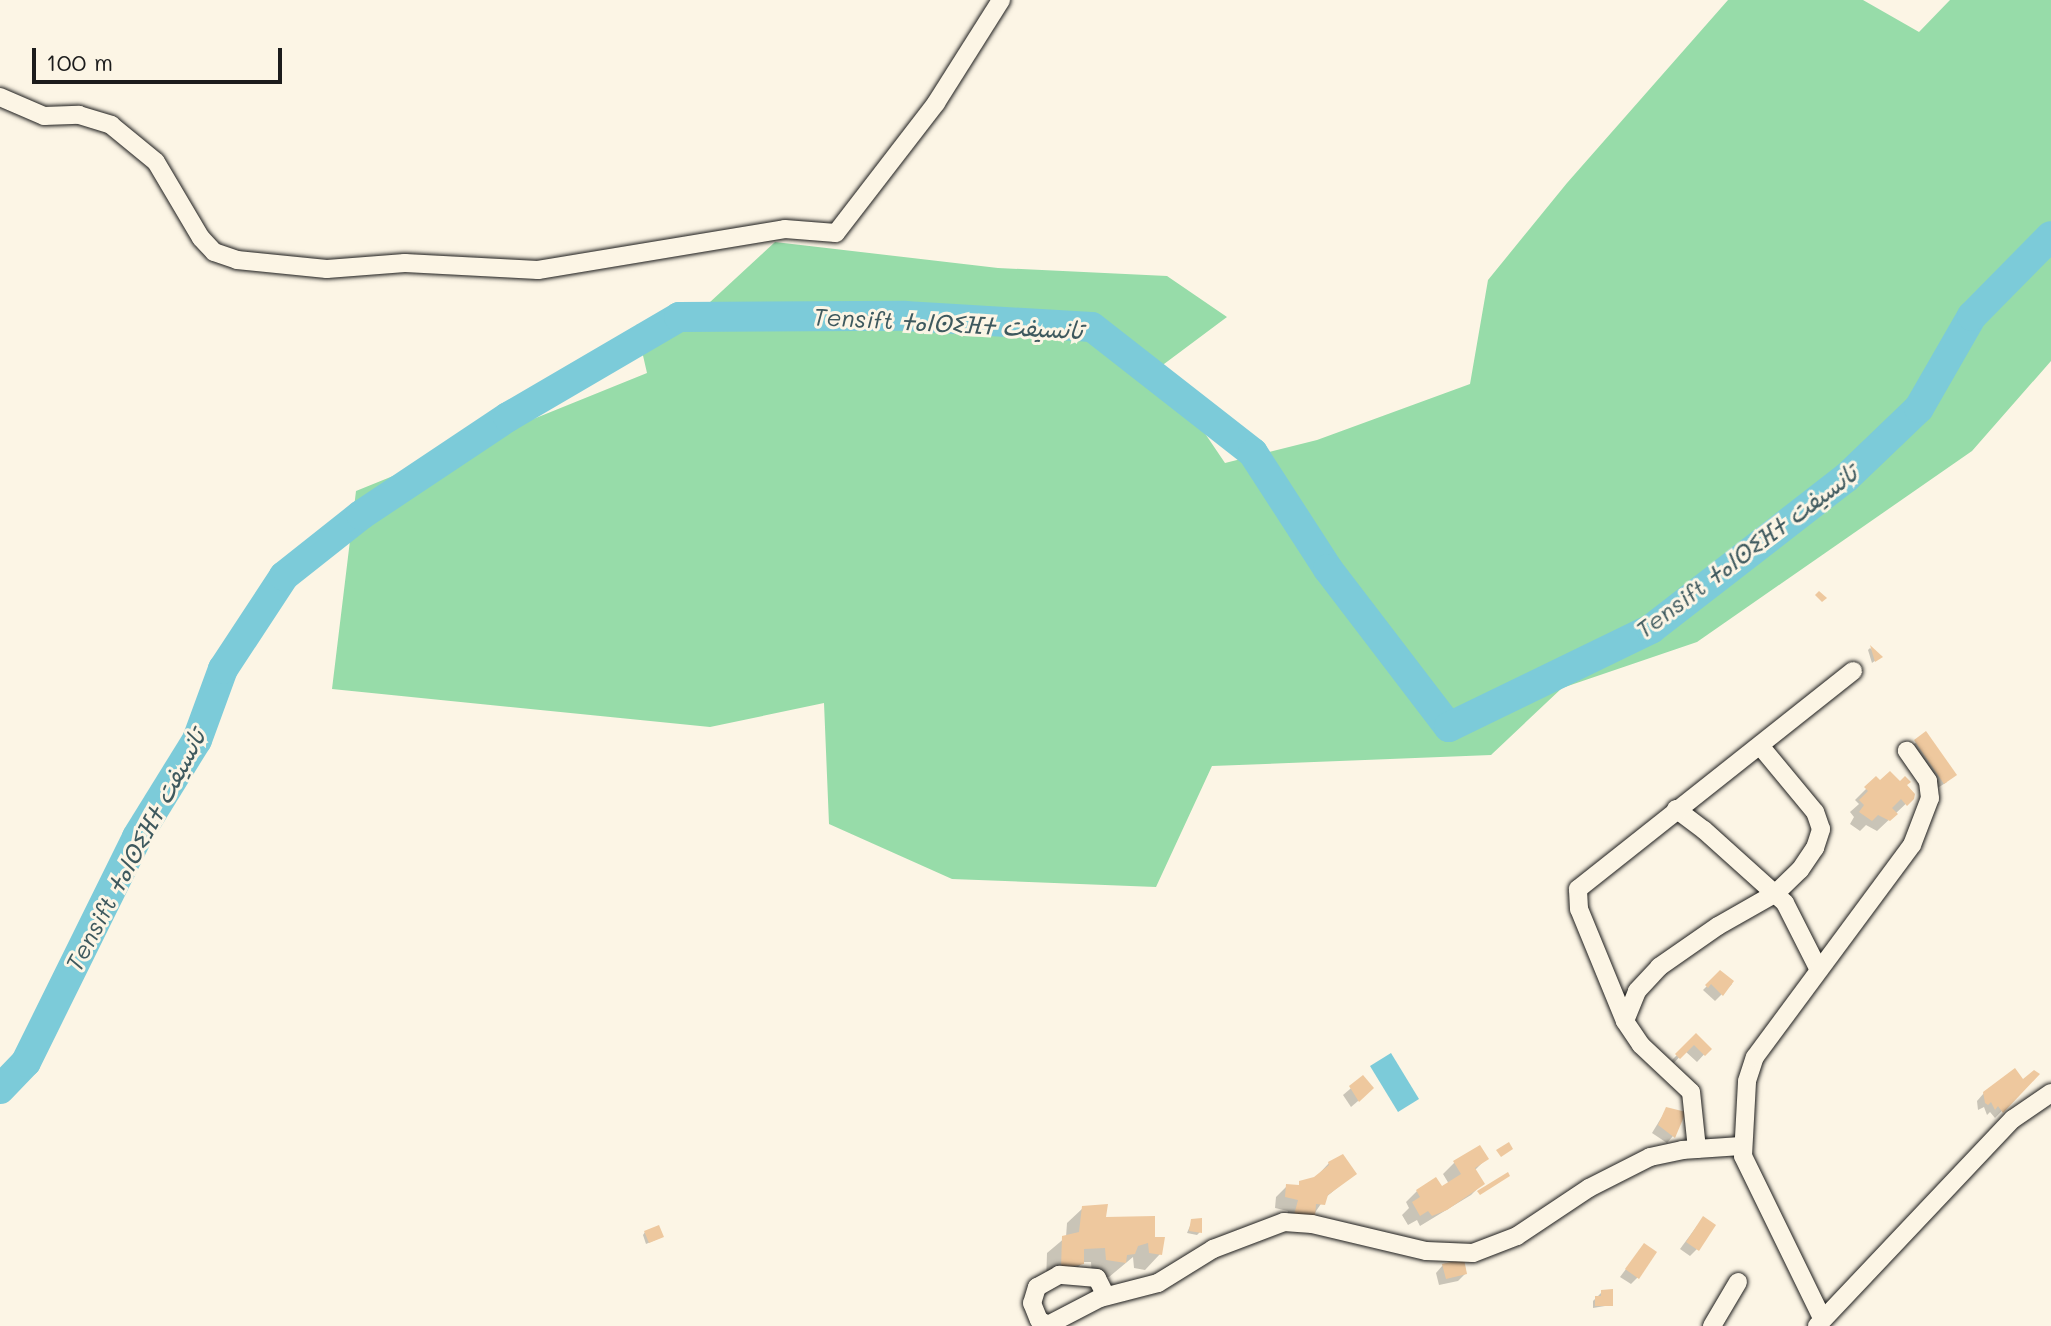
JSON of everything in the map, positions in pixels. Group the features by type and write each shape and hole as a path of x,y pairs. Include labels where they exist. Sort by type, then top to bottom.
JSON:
{"street":[{"path":"0,97 44,116 79,115 111,125 156,162 207,245 214,252 237,260 327,269 405,263 538,270 785,229 836,233 936,103 1001,0"},
{"path":"1697,1149 1689,1088 1645,1049 1625,1021 1579,909 1578,889 1676,809 1761,747 1853,671"},
{"path":"1625,1021 1637,991 1659,967 1726,921 1776,893 1809,858 1821,829 1807,800 1761,747"},
{"path":"1907,751 1928,781 1930,798 1904,859 1818,968 1750,1066 1741,1146 1752,1178 1819,1322 2013,1119 2051,1093"},
{"path":"1676,809 1776,893 1799,926 1818,968"},
{"path":"1106,1296 1158,1283 1213,1249 1284,1222 1312,1224 1426,1251 1473,1253 1493,1249 1614,1173 1650,1157 1741,1146"},
{"path":"1712,1326 1738,1282"}],"green space":[{"path":"1728,0 1863,0 1919,32 1950,0 2051,0 2051,361 1972,451 1697,642 1562,688 1491,755 1212,766 1156,887 952,879 829,824 824,703 710,727 332,689 356,491 647,373 636,325 709,303 775,242 998,268 1167,276 1227,317 1160,367 1225,463 1317,440 1470,384 1488,280 1567,183"}],"water":[{"path":"1391,1053 1419,1099 1398,1112 1370,1066"}],"building":[{"path":"1819,591 1827,598 1822,602 1815,595"},
{"path":"1870,645 1883,657 1875,662"},
{"path":"1926,731 1957,775 1944,784 1914,740"},
{"path":"1890,771 1900,781 1905,776 1911,782 1907,785 1915,794 1914,799 1907,806 1901,799 1892,808 1898,814 1890,821 1878,815 1872,821 1859,812 1864,805 1859,800 1868,791 1864,787 1876,776 1880,780"},
{"path":"1720,970 1734,981 1723,996 1711,984 1708,988 1705,985"},
{"path":"1696,1033 1712,1049 1705,1056 1694,1045 1680,1059 1675,1054"},
{"path":"2015,1068 2023,1079 2034,1070 2040,1074 2003,1113 1998,1106 1995,1110 1991,1102 1988,1105 1985,1103 1983,1092"},
{"path":"1363,1075 1374,1088 1359,1102 1349,1086"},
{"path":"1666,1107 1686,1112 1675,1138 1658,1125"},
{"path":"1509,1142 1513,1149 1501,1157 1496,1150"},
{"path":"1480,1145 1489,1159 1475,1168 1485,1184 1447,1210 1432,1216 1428,1211 1420,1216 1412,1202 1420,1197 1416,1190 1436,1177 1442,1186 1461,1174 1453,1161"},
{"path":"1343,1154 1357,1174 1328,1195 1325,1205 1316,1204 1315,1216 1294,1215 1298,1200 1285,1197 1286,1184 1299,1185 1299,1181 1314,1177 1329,1165 1328,1162"},
{"path":"1508,1172 1510,1176 1480,1195 1477,1191"},
{"path":"1108,1204 1106,1217 1155,1216 1155,1237 1165,1237 1162,1255 1149,1253 1148,1243 1138,1246 1135,1254 1127,1255 1126,1263 1106,1260 1105,1248 1084,1249 1084,1264 1061,1269 1062,1236 1079,1232 1082,1206"},
{"path":"1703,1216 1716,1225 1699,1251 1686,1242"},
{"path":"1202,1218 1202,1233 1189,1231 1191,1219"},
{"path":"659,1225 664,1237 649,1243 644,1231"},
{"path":"1644,1243 1657,1252 1639,1279 1625,1269"},
{"path":"1464,1259 1467,1274 1446,1279 1442,1264"},
{"path":"1613,1289 1613,1306 1595,1306 1595,1296 1601,1296 1601,1290"}],"waterway":[{"name":"Tensift ⵜⴰⵏⵙⵉⴼⵜ تانسيفت","path":"0,1089 26,1062 137,837 197,740 223,669 284,576 361,515 508,417 679,317 905,316 1092,327 1253,453 1328,569 1449,727 1651,629 1846,478 1919,408 1972,316 2051,236"}]}
